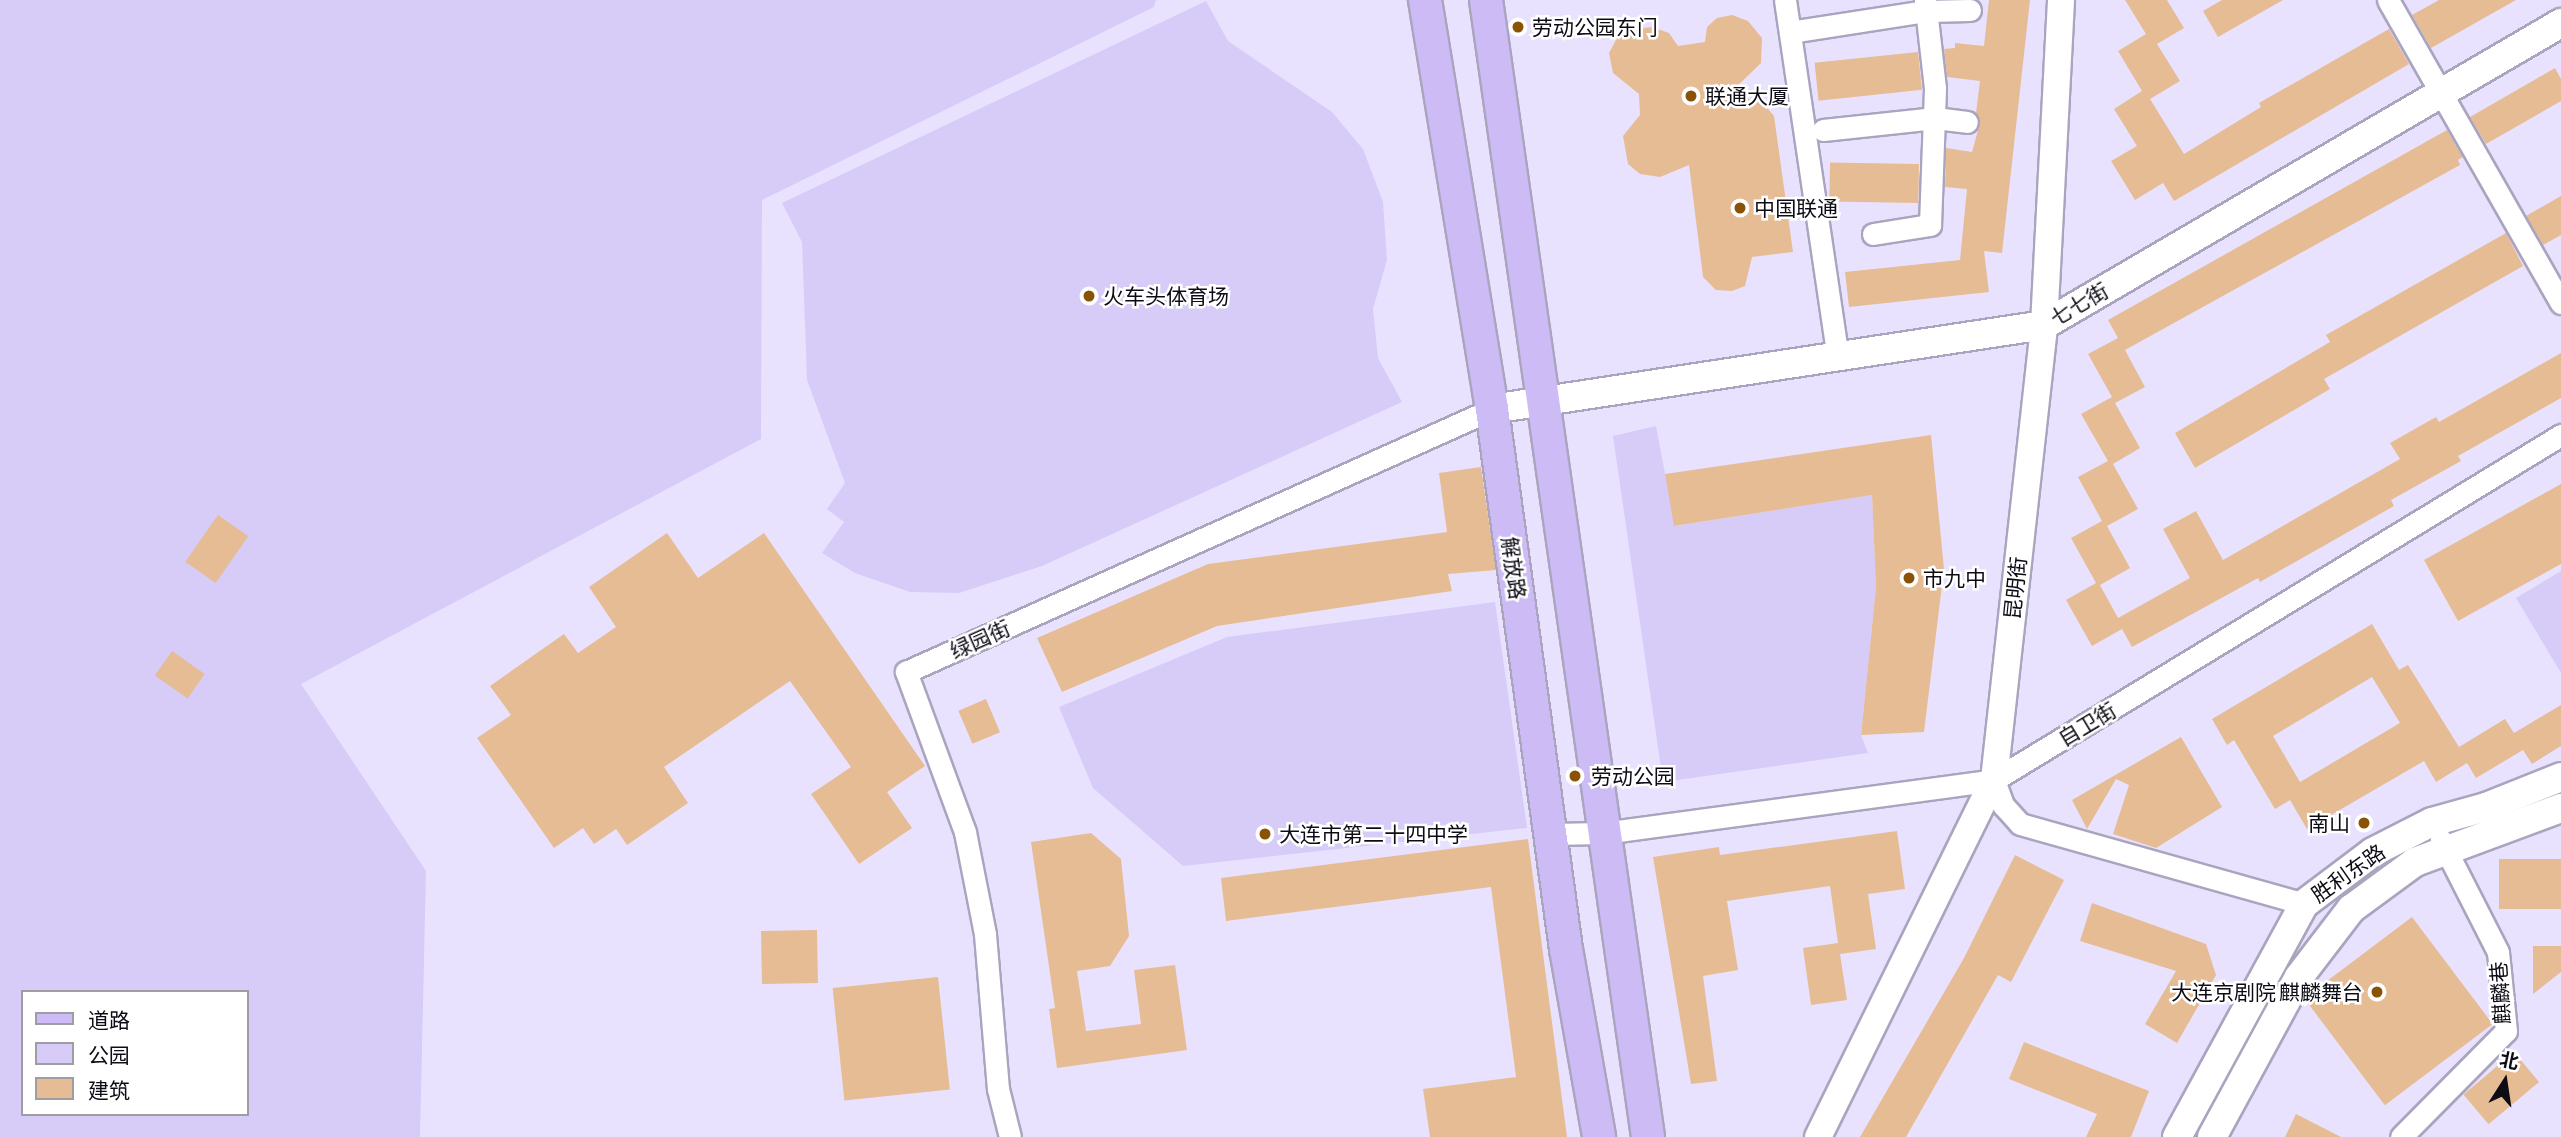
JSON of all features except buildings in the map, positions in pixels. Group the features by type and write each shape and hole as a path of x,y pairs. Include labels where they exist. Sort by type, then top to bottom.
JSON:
{"main road":[{"name":"解放路","path":"1425,0 1492,409 1551,834 1599,1137"},
{"path":"1486,0 1648,1137"},
{"name":"七七街","path":"1492,409 1837,354 2044,325 2561,23"},
{"name":"胜利东路","path":"2177,1137 2304,904 2373,852 2432,822 2486,807 2561,777"},
{"path":"2212,1137 2299,976 2323,942 2380,884 2446,848 2561,808"}],"street":[{"path":"1786,0 1837,354"},
{"name":"昆明街","path":"1818,1137 1994,780 2044,325 2061,0"},
{"path":"2388,0 2561,303"},
{"path":"1790,32 1925,6 1970,10"},
{"path":"1873,234 1930,225 1935,118 1925,6"},
{"path":"1823,130 1935,118 1967,122"},
{"name":"绿园街","path":"1010,1137 998,1089 985,934 965,832 906,672 1492,409"},
{"name":"自卫街","path":"1551,834 1603,833 1994,780 2561,435"},
{"path":"1994,780 2003,805 2020,824 2304,904"},
{"name":"麒麟巷","path":"2401,1137 2506,1031 2498,952 2432,822"}],"green space":[{"path":"0,0 1156,0 1154,7 762,200 761,439 301,684 426,871 420,1137 0,1137"},
{"name":"火车头体育场","path":"1206,1 1228,41 1332,112 1363,149 1383,202 1387,260 1373,309 1378,358 1402,402 1042,566 959,593 910,592 855,573 822,553 844,522 827,509 845,483 807,380 802,242 782,203"},
{"path":"1656,426 1675,526 1872,495 1876,587 1861,735 1868,753 1663,782 1613,436"},
{"path":"2561,571 2561,673 2516,598"},
{"path":"1495,602 1527,828 1183,866 1093,788 1059,707 1227,637"}],"place":[{"name":"劳动公园东门","path":"1518,27"},
{"name":"联通大厦","path":"1691,96"},
{"name":"中国联通","path":"1740,208"},
{"name":"火车头体育场","path":"1089,296"},
{"name":"市九中","path":"1909,578"},
{"name":"劳动公园","path":"1575,776"},
{"name":"南山","path":"2364,823"},
{"name":"大连市第二十四中学","path":"1265,834"},
{"name":"大连京剧院 麒麟舞台","path":"2377,992"}]}
